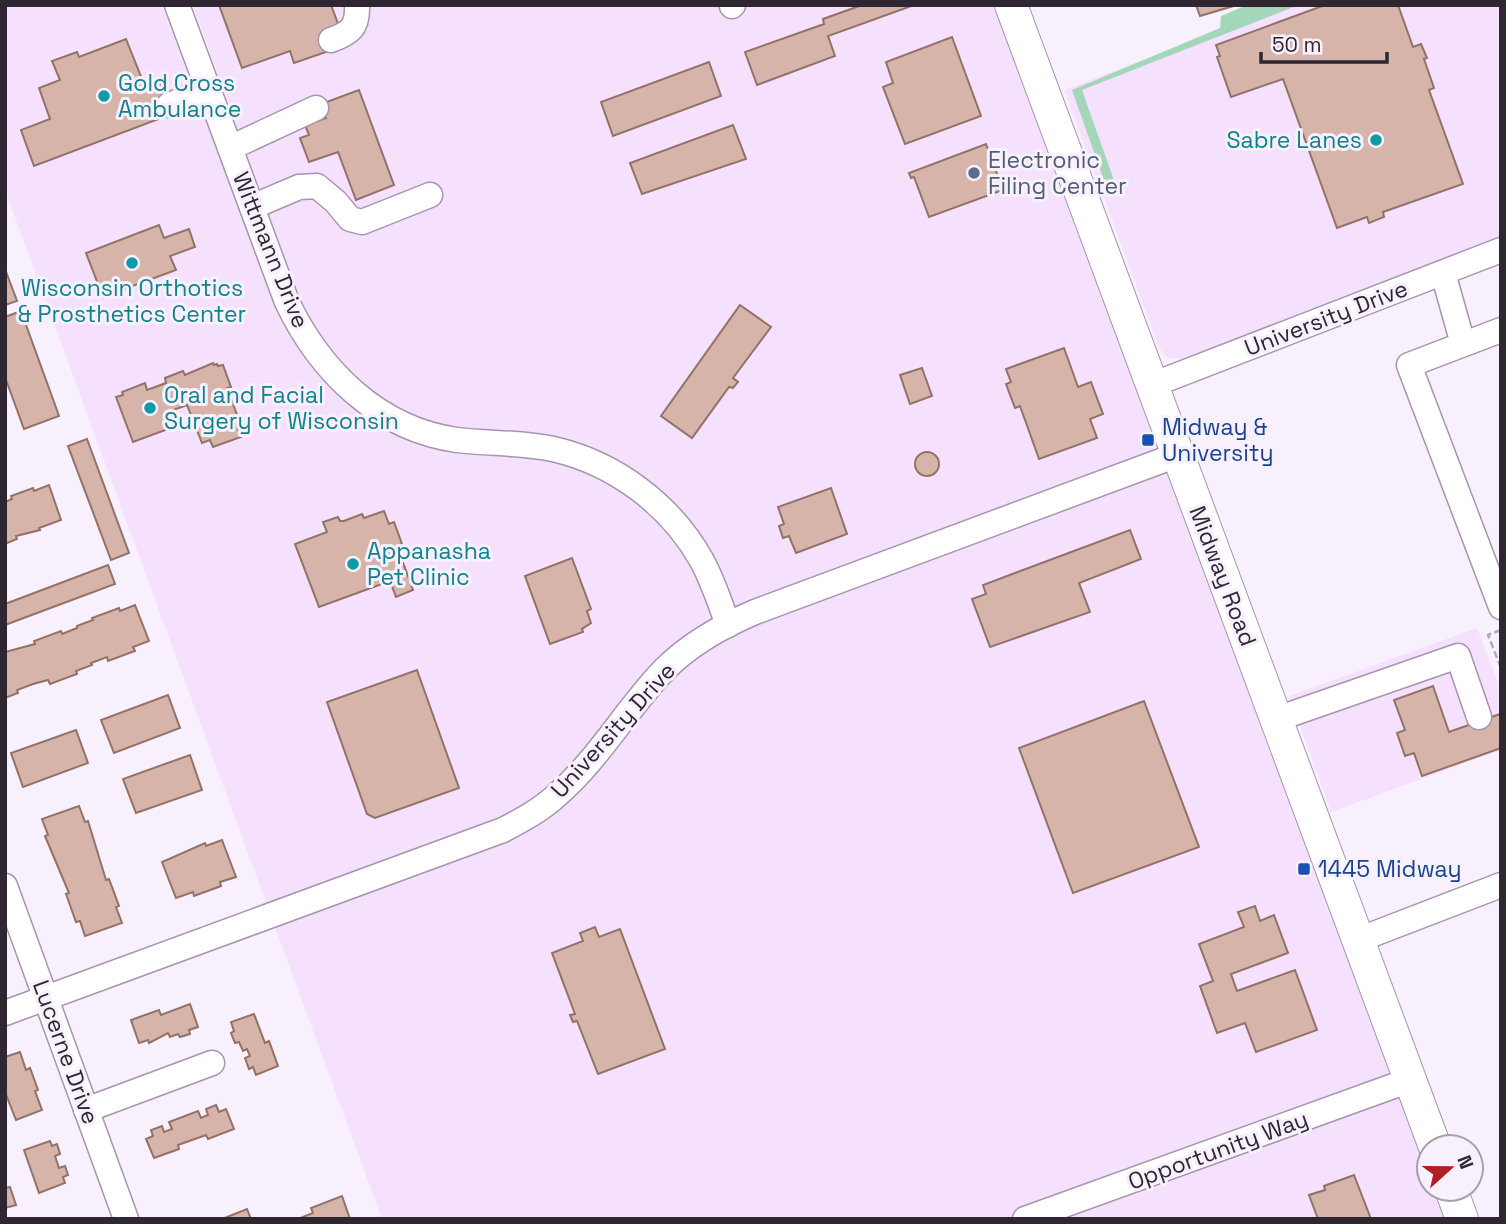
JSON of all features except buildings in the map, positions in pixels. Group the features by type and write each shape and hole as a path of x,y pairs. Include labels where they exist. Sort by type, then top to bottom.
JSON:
{"main road":[{"name":"Midway Road","path":"1011,5 1430,1133"}],"street":[{"name":"Wittmann Drive","path":"177,5 293,315 307,339 341,383 391,418 421,431 454,439 553,449 598,465 636,486 661,508 695,551 715,589 728,625"},
{"path":"331,40 348,34 354,25 357,5"},
{"path":"169,105 209,90"},
{"path":"230,149 316,108"},
{"path":"252,207 299,187 317,186 336,202 350,219 362,222 430,195"},
{"name":"University Drive","path":"1152,386 1501,250"},
{"path":"1443,273 1464,344"},
{"path":"1501,330 1409,365 1501,607"},
{"name":"University Drive","path":"5,1013 503,830 557,796 578,775 664,670 683,653 728,625 768,607 1177,454"},
{"path":"1277,719 1458,656 1479,717"},
{"path":"1358,940 1501,885"},
{"name":"Lucerne Drive","path":"5,886 86,1110 119,1217"},
{"path":"86,1110 212,1063"},
{"name":"Opportunity Way","path":"1025,1219 1410,1080"}],"path":[{"path":"1501,630 1488,635 1501,668"}],"shaded area":[{"path":"5,5 162,5 203,115 229,105 193,5 1011,5 1424,1133 1415,1133 1415,1203 1456,1203 1462,1219 382,1219 5,190"},
{"path":"1286,5 1501,5 1501,240 1274,328 1184,358 1170,359 1159,347 1064,90"},
{"path":"1477,628 1501,690 1501,750 1331,812 1289,696"}],"green space":[{"path":"1247,5 1299,5 1082,90 1115,183 1106,186 1072,90 1220,28 1221,16"}],"place":[{"name":"Gold Cross Ambulance","path":"104,96"},
{"name":"Sabre Lanes","path":"1376,140"},
{"name":"Electronic Filing Center","path":"974,173"},
{"name":"Wisconsin Orthotics & Prosthetics Center","path":"132,263"},
{"name":"Oral and Facial Surgery of Wisconsin","path":"150,408"},
{"name":"Midway & University","path":"1148,440"},
{"name":"Appanasha Pet Clinic","path":"353,564"},
{"name":"1445 Midway","path":"1304,869"}]}
